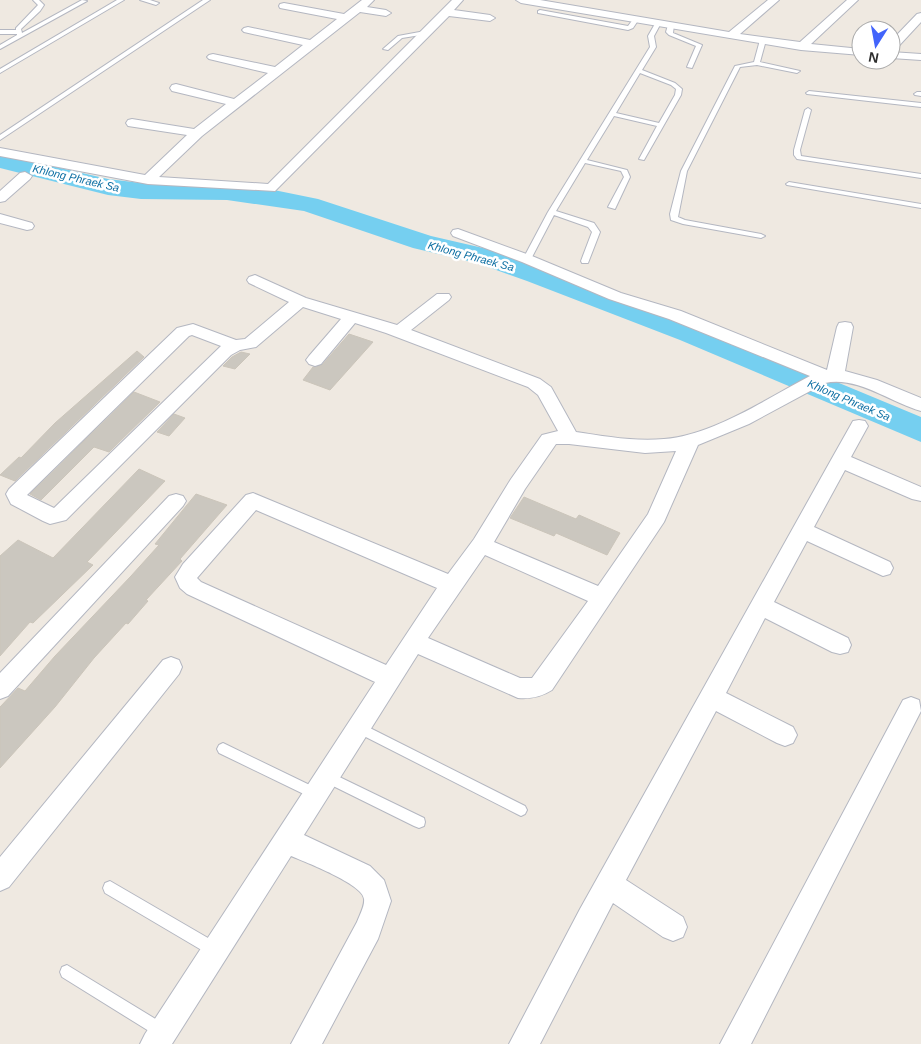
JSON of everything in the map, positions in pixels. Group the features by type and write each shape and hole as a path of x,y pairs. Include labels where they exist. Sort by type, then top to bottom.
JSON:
{"street":[{"path":"148,180 197,133 369,0"},
{"path":"0,152 148,180 264,188 274,186 458,0"},
{"path":"521,0 801,47 851,51"},
{"path":"587,11 604,0"},
{"path":"732,35 774,0"},
{"path":"801,47 853,0"},
{"path":"284,6 346,18"},
{"path":"358,9 386,13"},
{"path":"446,12 490,18"},
{"path":"901,37 921,16"},
{"path":"248,30 312,44"},
{"path":"901,56 921,57"},
{"path":"213,57 277,71"},
{"path":"176,88 236,103"},
{"path":"132,123 197,133"},
{"path":"0,198 26,176"},
{"path":"0,218 27,226"},
{"path":"458,234 526,259 615,296 675,315 828,376 859,380 921,406"},
{"path":"256,280 300,301 400,332 534,383 545,391 570,436"},
{"path":"400,332 443,297"},
{"path":"235,346 193,329 183,332 16,494 18,500 50,516 59,515 217,358 230,348 250,343 300,301"},
{"path":"315,360 351,316"},
{"path":"159,1038 360,728 390,678 451,585 481,546 518,484 549,440 556,437 570,436 584,440 646,446 664,446 690,441 828,376 836,364 845,327"},
{"path":"524,1044 859,426"},
{"path":"415,642 518,688 530,690 544,683 657,517 690,441"},
{"path":"840,460 919,494"},
{"path":"390,678 194,588 187,582 186,577 190,570 253,500 451,585"},
{"path":"0,689 176,501"},
{"path":"802,530 883,568"},
{"path":"481,546 601,597"},
{"path":"761,606 840,645"},
{"path":"0,878 171,667"},
{"path":"712,698 786,735"},
{"path":"735,1044 911,707"},
{"path":"286,840 361,875 375,890 378,901 368,929 306,1044"},
{"path":"609,885 672,927"}],"lane":[{"path":"20,33 18,29 41,5 36,0"},
{"path":"0,71 121,0"},
{"path":"143,0 156,3"},
{"path":"0,138 207,0"},
{"path":"2,45 20,33 84,1"},
{"path":"540,12 628,28 631,28 636,19"},
{"path":"526,259 552,212 585,161 653,47 651,36 658,23"},
{"path":"671,25 669,32 671,34 700,45 690,67"},
{"path":"0,32 20,33"},
{"path":"386,49 400,36 425,34"},
{"path":"757,62 763,40"},
{"path":"761,236 683,222 674,218 674,214 684,171 738,66 757,62 797,71"},
{"path":"639,71 673,84 679,89 678,95 642,159"},
{"path":"809,93 921,105"},
{"path":"808,110 797,155 800,158 921,176"},
{"path":"613,114 661,125"},
{"path":"585,161 624,170 627,177 612,208"},
{"path":"789,184 921,206"},
{"path":"552,212 591,225 596,232 585,261"},
{"path":"360,728 521,810"},
{"path":"224,749 419,822"},
{"path":"110,888 216,950"},
{"path":"67,972 159,1038"}],"building":[{"path":"349,334 373,342 330,390 303,380 313,367 322,365"},
{"path":"137,351 144,357 15,481 0,475 19,457 21,458 55,423"},
{"path":"241,352 250,354 235,369 223,366 232,357"},
{"path":"134,392 160,402 109,452 94,447 41,500 30,494"},
{"path":"174,414 185,418 169,436 157,432"},
{"path":"139,469 165,481 87,562 93,565 33,623 30,622 0,656 0,556 18,540 53,558"},
{"path":"196,494 227,505 180,559 182,561 146,600 148,601 94,658 55,707 0,768 0,707 18,688 25,691 55,656 131,576 159,545 155,544"},
{"path":"524,497 576,519 579,515 620,533 607,555 556,533 554,536 510,518"}],"waterway":[{"name":"Khlong Phraek Sa","path":"0,161 108,187 141,191 227,192 309,204 423,242 486,257 537,275 691,333 921,430"}]}
